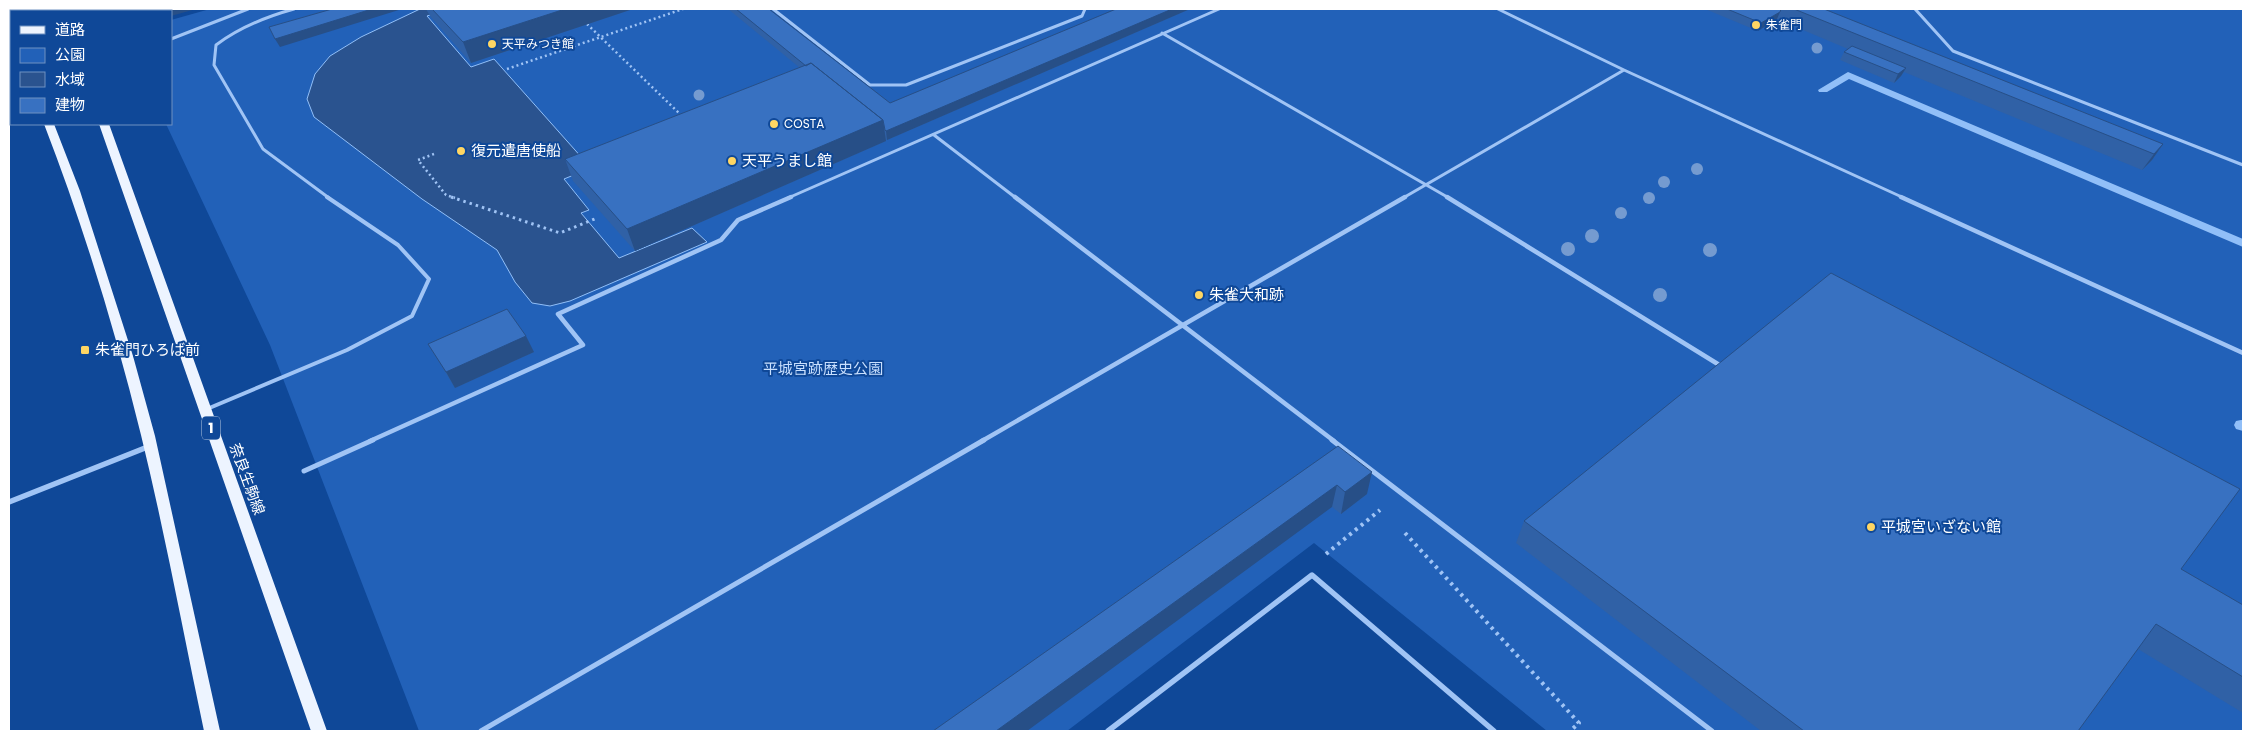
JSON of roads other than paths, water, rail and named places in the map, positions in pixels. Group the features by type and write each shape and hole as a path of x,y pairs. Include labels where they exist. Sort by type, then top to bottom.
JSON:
{"main road":[{"path":"49,125 75,191 127,356 151,446 212,731"},
{"name":"奈良生駒線","path":"104,125 319,731"}],"street":[{"path":"172,39 248,9"},
{"path":"304,471 583,345 558,314 721,240 738,220 1219,9"},
{"path":"1498,9 1624,70 2243,353"},
{"path":"1915,9 1953,51 2243,165"},
{"path":"1162,33 1426,184 1727,370"},
{"path":"481,731 1624,70"},
{"path":"934,135 1185,325 1712,731"},
{"path":"9,502 151,446"},
{"path":"1108,731 1313,576 1494,731"}],"lane":[{"path":"205,410 347,350 412,316 429,279 398,245 326,196 263,149 214,65 216,45 234,30 256,20 294,9"},
{"path":"773,9 870,85 906,85 1082,16 1085,9"}],"water":[{"path":"420,9 448,9 427,16 471,67 494,59 591,168 564,179 589,210 581,213 619,258 692,228 707,242 570,301 550,306 532,303 515,282 497,250 422,199 314,117 307,99 315,74 330,56 361,37"}],"waterway":[{"path":"1823,90 1848,75 2243,243"}],"place":[{"name":"朱雀門","path":"1756,25"},
{"name":"天平みつき館","path":"492,44"},
{"name":"COSTA","path":"774,124"},
{"name":"復元遣唐使船","path":"461,151"},
{"name":"天平うまし館","path":"732,161"},
{"name":"朱雀大和跡","path":"1199,295"},
{"name":"朱雀門ひろば前","path":"85,350"},
{"name":"平城宮いざない館","path":"1871,527"}],"park label":[{"name":"平城宮跡歴史公園","path":"823,369"}]}
